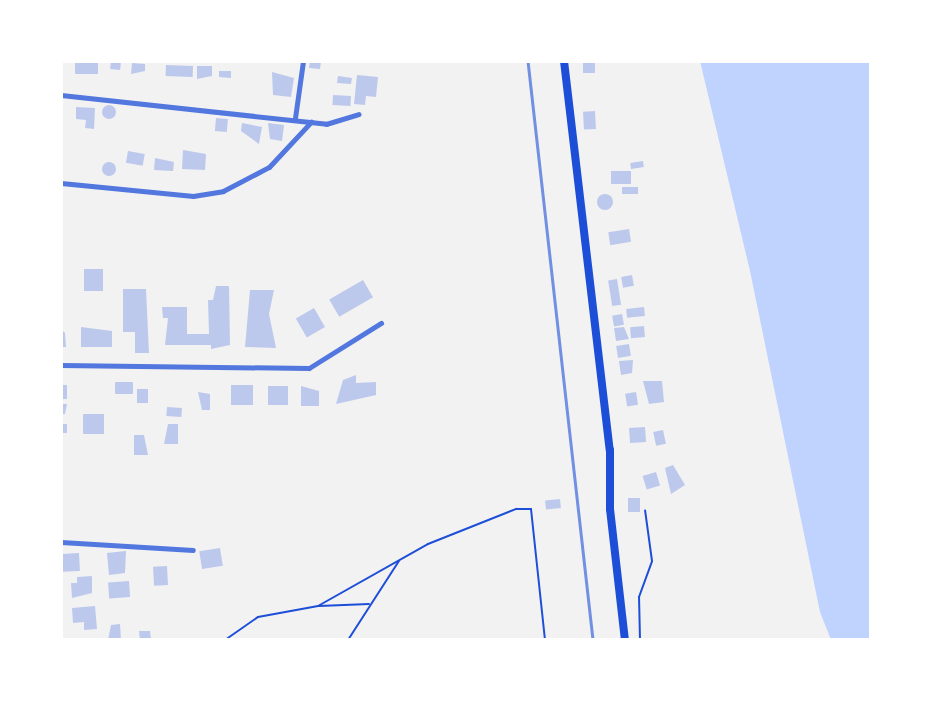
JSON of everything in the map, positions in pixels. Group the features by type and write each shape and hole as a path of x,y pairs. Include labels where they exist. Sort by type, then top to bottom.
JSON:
{"main road":[{"path":"564,61 608,430 610,509 625,640"}],"street":[{"path":"295,118 303,61"},
{"path":"61,95 295,118 326,124 358,114"},
{"path":"61,183 193,196 223,191 269,167 311,122"},
{"path":"61,365 310,368 381,323"},
{"path":"61,542 193,550"}],"path":[{"path":"318,606 400,560 516,509 531,509 545,640"},
{"path":"640,640 639,597 652,561 645,510"},
{"path":"348,640 400,560"},
{"path":"225,640 258,617 318,606 371,604"}],"water":[{"path":"700,61 871,61 871,640 831,640 820,612 750,271"}],"building":[{"path":"75,61 98,61 98,74 75,74"},
{"path":"111,61 121,62 120,70 110,69"},
{"path":"310,61 321,61 320,69 309,68"},
{"path":"583,61 595,61 595,73 583,73"},
{"path":"132,63 145,64 145,71 131,74"},
{"path":"166,65 193,66 193,77 166,76"},
{"path":"197,66 212,66 212,76 197,79"},
{"path":"219,71 231,71 231,78 219,77"},
{"path":"272,72 294,78 291,97 273,95"},
{"path":"357,75 378,77 376,97 366,96 365,105 354,104"},
{"path":"338,76 352,78 351,84 337,83"},
{"path":"333,95 351,96 350,106 332,105"},
{"path":"109,105 114,107 114,117 109,119 104,117 102,112 104,107"},
{"path":"76,107 95,108 94,129 85,128 86,120 76,119"},
{"path":"595,111 596,129 584,130 583,112"},
{"path":"216,118 228,119 227,132 215,131"},
{"path":"242,123 262,127 259,144 241,131"},
{"path":"268,123 284,125 282,141 270,139"},
{"path":"183,150 206,154 205,170 182,169"},
{"path":"128,151 145,154 143,166 126,163"},
{"path":"155,158 174,162 173,171 154,170"},
{"path":"643,161 644,167 631,169 630,163"},
{"path":"106,162 112,162 116,169 112,176 106,176 102,172 102,166"},
{"path":"611,171 631,171 631,184 611,184"},
{"path":"622,187 638,187 638,194 622,194"},
{"path":"602,194 608,194 613,202 611,208 602,210 597,205 597,199"},
{"path":"629,229 631,242 610,245 608,232"},
{"path":"84,269 103,269 103,291 84,291"},
{"path":"632,275 634,286 623,288 621,277"},
{"path":"617,279 621,305 612,306 608,280"},
{"path":"363,280 373,297 339,317 329,300"},
{"path":"216,286 229,286 230,345 211,349 211,345 165,345 168,318 163,318 162,307 187,307 187,334 209,334 208,300 213,300"},
{"path":"123,289 146,289 149,353 135,353 135,332 123,332"},
{"path":"250,290 274,290 269,314 276,348 245,347"},
{"path":"644,307 645,316 627,318 626,309"},
{"path":"314,308 325,327 307,338 296,318"},
{"path":"622,314 624,325 614,327 612,316"},
{"path":"644,326 645,337 631,338 630,327"},
{"path":"81,327 112,331 112,347 81,347"},
{"path":"624,327 629,339 616,341 614,328"},
{"path":"61,329 65,333 66,347 61,347"},
{"path":"629,344 631,356 618,358 616,346"},
{"path":"633,360 632,373 621,375 619,361"},
{"path":"356,375 356,383 376,382 376,395 336,404 343,380"},
{"path":"643,381 662,381 664,402 649,404"},
{"path":"115,382 133,382 133,394 115,394"},
{"path":"61,385 67,385 67,399 61,399"},
{"path":"231,385 253,385 253,405 231,405"},
{"path":"268,386 288,386 288,405 268,405"},
{"path":"301,386 319,391 319,406 301,406"},
{"path":"137,389 148,389 148,403 137,403"},
{"path":"198,392 210,394 210,410 202,410"},
{"path":"636,392 638,405 627,407 625,394"},
{"path":"61,404 67,404 65,414 61,414"},
{"path":"167,407 182,408 181,417 166,416"},
{"path":"83,414 104,414 104,434 83,434"},
{"path":"61,424 67,424 67,433 61,433"},
{"path":"168,424 178,424 178,444 164,444"},
{"path":"645,427 646,442 630,443 629,428"},
{"path":"663,430 666,444 656,446 653,432"},
{"path":"134,435 144,435 148,455 134,455"},
{"path":"673,465 685,485 671,494 665,468"},
{"path":"656,472 660,485 647,489 643,476"},
{"path":"628,498 640,498 640,512 628,512"},
{"path":"560,499 561,508 546,510 545,501"},
{"path":"220,548 223,566 202,569 199,551"},
{"path":"126,551 125,573 109,575 107,553"},
{"path":"79,553 80,571 63,572 62,554"},
{"path":"167,566 168,585 154,586 153,567"},
{"path":"92,576 92,593 72,598 71,583 77,583 77,577"},
{"path":"129,581 130,597 109,598 108,582"},
{"path":"95,606 97,629 84,630 84,622 73,623 72,608"},
{"path":"120,624 121,640 108,640 111,625"},
{"path":"139,631 150,631 151,640 140,640"}],"railway":[{"path":"528,61 593,640"}]}
